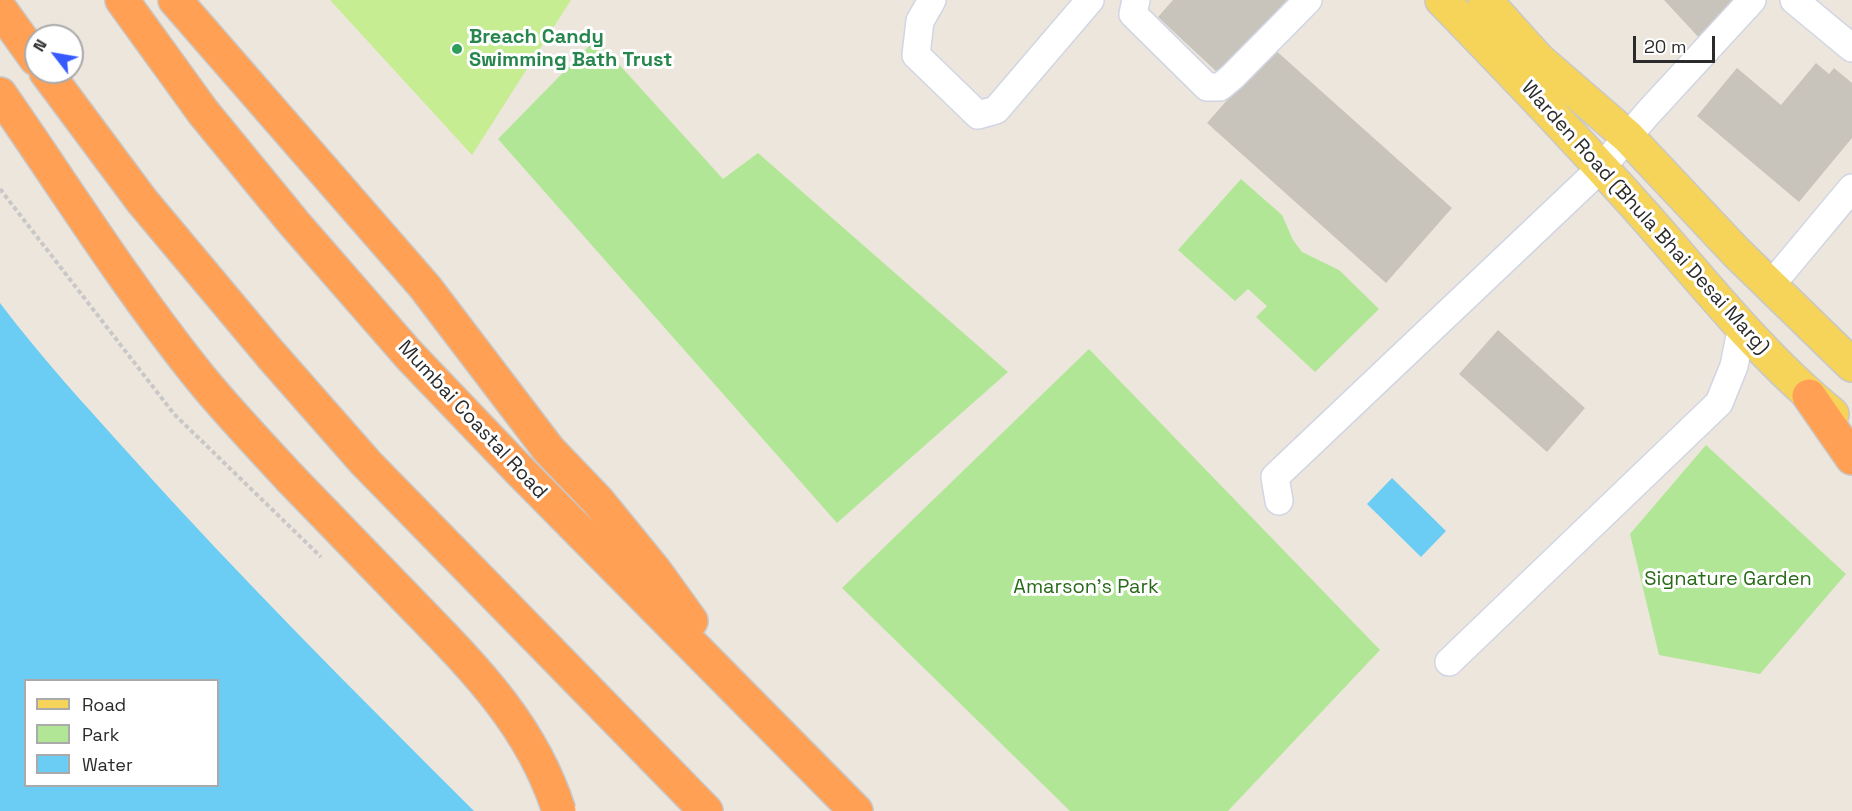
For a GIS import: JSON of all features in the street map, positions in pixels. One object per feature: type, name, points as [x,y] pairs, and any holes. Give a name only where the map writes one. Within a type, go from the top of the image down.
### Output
[{"type":"highway","name":"Mumbai Coastal Road","points":[[122,0],[203,112],[294,223],[409,355],[519,471],[856,811]]},
{"type":"highway","points":[[175,0],[425,287],[549,450],[597,500],[655,571],[691,621],[716,669]]},
{"type":"highway","points":[[0,9],[24,42]]},
{"type":"highway","points":[[55,84],[142,201],[366,464],[706,811]]},
{"type":"highway","points":[[0,94],[194,370],[291,479],[461,654],[503,705],[532,747],[553,792],[559,811]]},
{"type":"highway","points":[[1809,396],[1852,458]]},
{"type":"main road","name":"Warden Road (Bhula Bhai Desai Marg)","points":[[1442,0],[1540,101],[1742,326],[1809,396],[1852,431]]},
{"type":"main road","name":"Warden Road (Bhula Bhai Desai Marg)","points":[[1485,0],[1538,59],[1628,137],[1736,252],[1852,365]]},
{"type":"street","points":[[932,0],[920,21],[916,55],[978,115],[996,110],[1090,0]]},
{"type":"street","points":[[1136,0],[1133,14],[1207,87],[1220,87],[1233,77],[1308,0]]},
{"type":"street","points":[[1279,501],[1275,477],[1601,168],[1752,0]]},
{"type":"street","points":[[1794,0],[1852,48]]},
{"type":"street","points":[[1771,285],[1852,188]]},
{"type":"street","points":[[1449,662],[1719,403],[1734,366],[1742,326]]},
{"type":"green space","name":"Breach Candy Swimming Bath Trust","points":[[330,0],[571,0],[472,155]]},
{"type":"green space","points":[[596,39],[723,179],[758,153],[1008,372],[837,523],[498,139]]},
{"type":"green space","points":[[1241,179],[1282,215],[1293,240],[1302,252],[1339,270],[1379,309],[1315,372],[1256,317],[1267,306],[1248,289],[1235,301],[1178,250]]},
{"type":"green space","name":"Amarson's Park","points":[[1089,349],[1380,650],[1228,811],[1070,811],[842,588]]},
{"type":"green space","name":"Signature Garden","points":[[1706,445],[1846,574],[1760,674],[1659,655],[1630,534]]},
{"type":"water","points":[[0,303],[80,399],[172,501],[299,635],[474,811],[0,811]]},
{"type":"water","points":[[1392,478],[1446,531],[1421,557],[1367,504]]},
{"type":"building","points":[[1173,0],[1287,0],[1219,74],[1158,17]]},
{"type":"building","points":[[1664,0],[1745,0],[1702,41]]},
{"type":"building","points":[[1273,48],[1452,208],[1386,283],[1207,123]]},
{"type":"building","points":[[1816,63],[1829,74],[1834,68],[1852,83],[1852,138],[1799,202],[1697,116],[1737,68],[1781,105]]},
{"type":"building","points":[[1498,330],[1585,408],[1547,452],[1459,374]]},
{"type":"place","name":"Breach Candy Swimming Bath Trust","points":[[457,49]]}]
